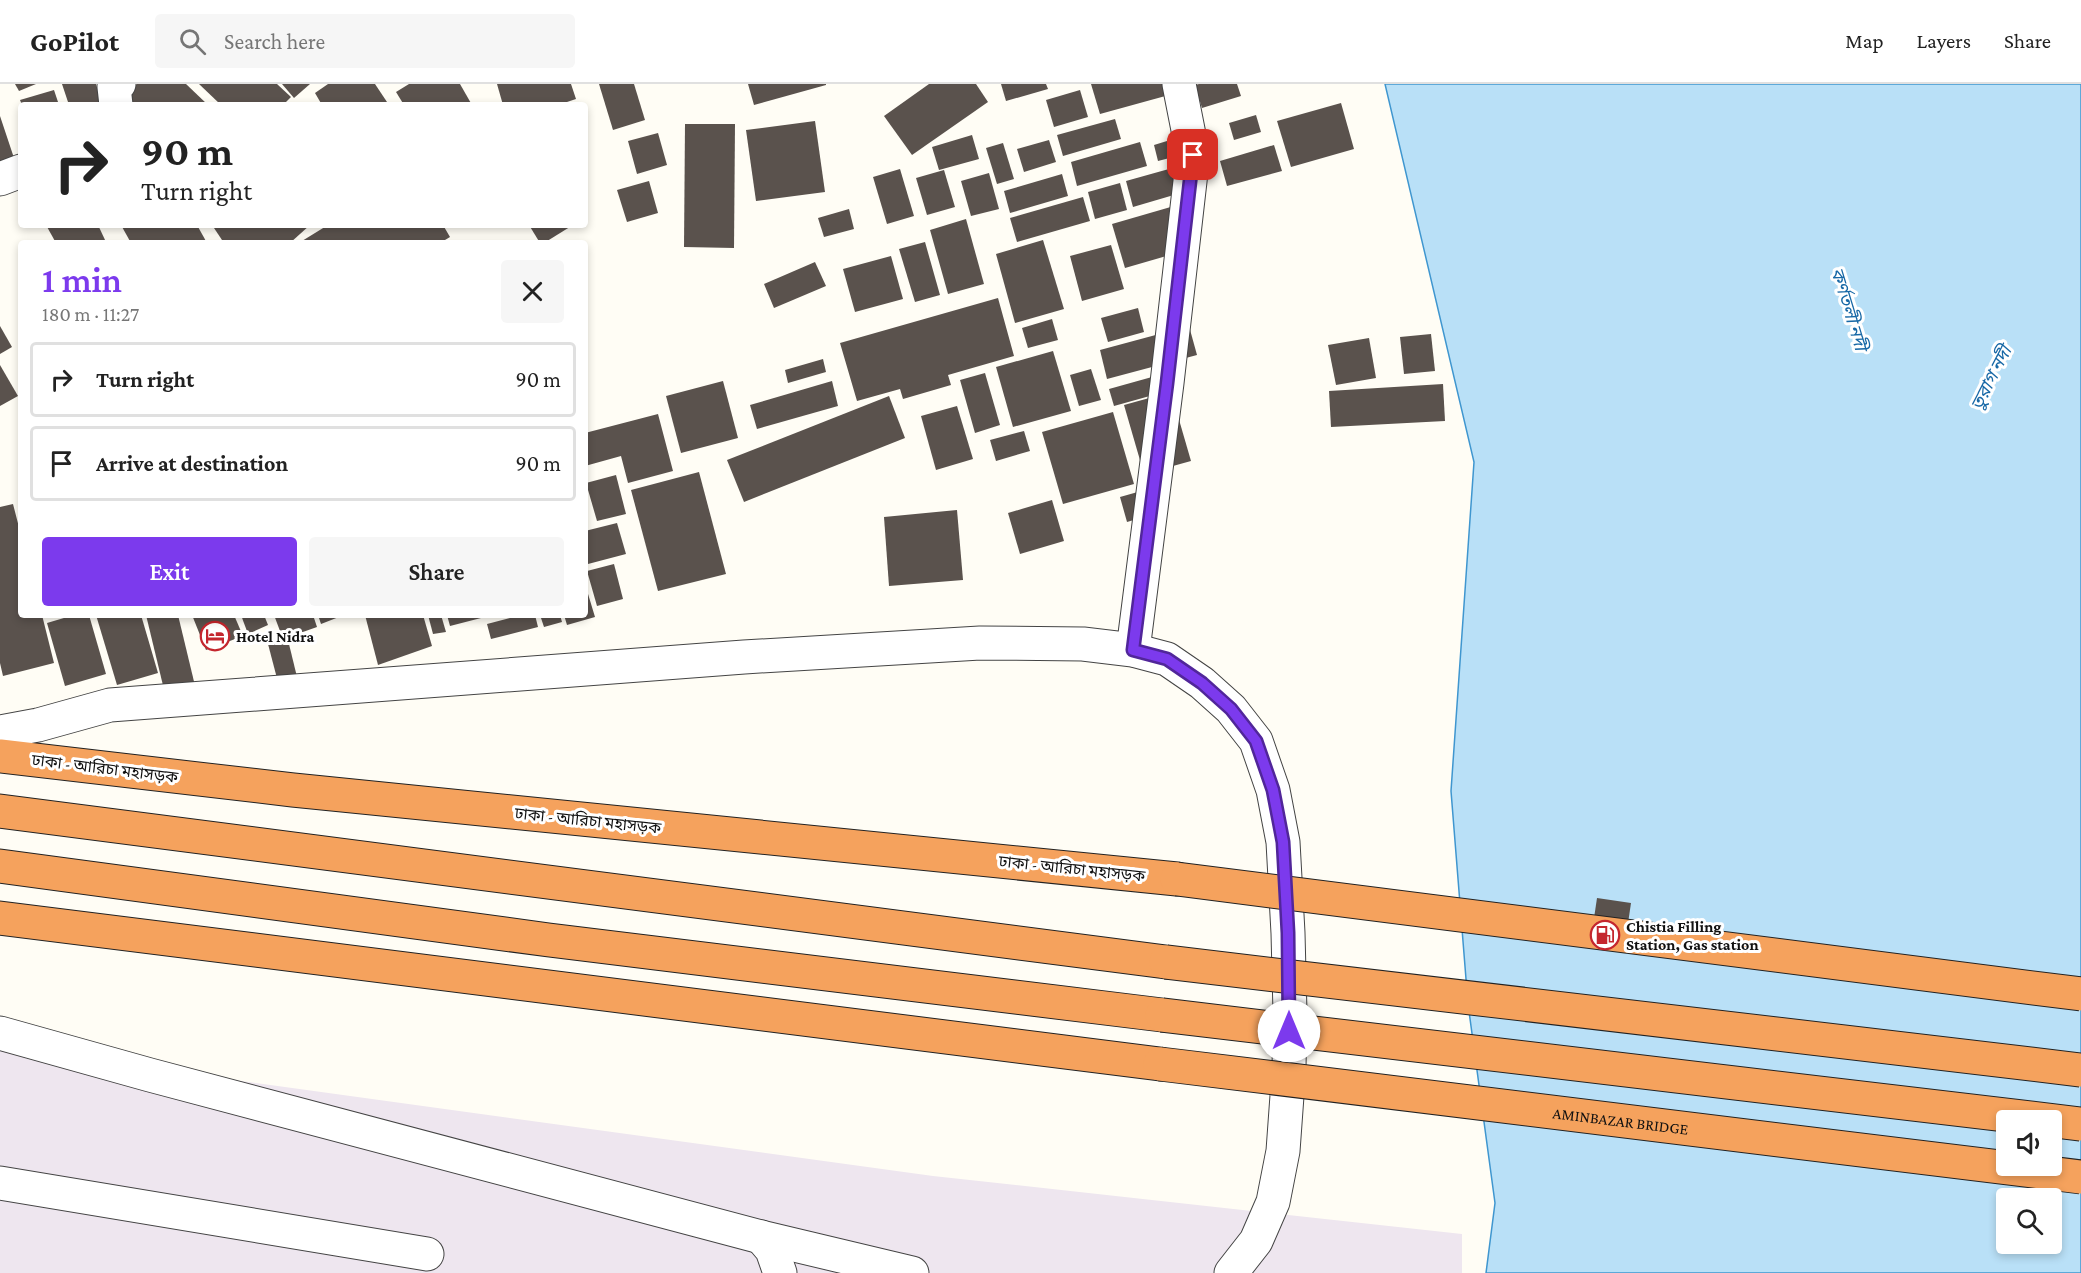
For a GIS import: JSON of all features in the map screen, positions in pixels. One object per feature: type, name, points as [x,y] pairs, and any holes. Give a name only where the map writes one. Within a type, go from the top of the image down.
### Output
[{"type":"highway","name":"ঢাকা - আরিচা মহাসড়ক","points":[[0,756],[293,790],[1177,879],[2081,994]]},
{"type":"highway","points":[[0,811],[1166,962],[2081,1070]]},
{"type":"highway","points":[[0,866],[537,939],[1162,1016],[2081,1124]]},
{"type":"highway","name":"AMINBAZAR BRIDGE","points":[[0,918],[2081,1177]]},
{"type":"street","points":[[116,102],[114,87],[119,84]]},
{"type":"street","points":[[1133,650],[1193,155],[1179,84]]},
{"type":"street","points":[[0,179],[18,172]]},
{"type":"street","points":[[0,714],[744,657],[980,643],[1083,644],[1133,650],[1167,659],[1209,689],[1231,709],[1256,741],[1269,780],[1283,842],[1290,1024],[1282,1151],[1273,1202],[1256,1241],[1231,1273]]},
{"type":"street","points":[[0,732],[38,725],[110,705]]},
{"type":"street","points":[[0,1033],[150,1075],[761,1236],[912,1273]]},
{"type":"street","points":[[0,1183],[427,1254]]},
{"type":"street","points":[[761,1236],[772,1250],[780,1273]]},
{"type":"shaded area","points":[[0,1048],[933,1176],[1462,1234],[1462,1273],[0,1273]]},
{"type":"water","points":[[1385,84],[2081,84],[2081,1273],[1486,1273],[1495,1203],[1468,1004],[1451,791],[1474,462]]},
{"type":"building","points":[[15,84],[36,84],[19,91]]},
{"type":"building","points":[[62,84],[96,84],[101,102],[68,102]]},
{"type":"building","points":[[137,84],[186,84],[205,102],[130,102],[124,93]]},
{"type":"building","points":[[199,84],[277,84],[291,97],[286,102],[218,102]]},
{"type":"building","points":[[282,84],[310,84],[294,98]]},
{"type":"building","points":[[328,84],[375,84],[387,102],[320,102],[315,93]]},
{"type":"building","points":[[409,84],[460,84],[470,102],[402,102],[396,92]]},
{"type":"building","points":[[497,84],[571,84],[576,99],[567,102],[502,102]]},
{"type":"building","points":[[599,84],[634,84],[645,120],[613,130]]},
{"type":"building","points":[[748,84],[826,84],[826,85],[754,105]]},
{"type":"building","points":[[929,84],[976,84],[988,102],[912,155],[884,116]]},
{"type":"building","points":[[1001,84],[1046,84],[1048,89],[1006,101]]},
{"type":"building","points":[[1091,84],[1166,84],[1169,95],[1100,114]]},
{"type":"building","points":[[1237,84],[1241,96],[1202,108],[1195,85]]},
{"type":"building","points":[[54,90],[58,102],[21,102],[20,100]]},
{"type":"building","points":[[1080,90],[1088,117],[1054,127],[1046,100]]},
{"type":"building","points":[[1341,103],[1354,149],[1291,167],[1277,121]]},
{"type":"building","points":[[1256,115],[1261,132],[1234,140],[1229,123]]},
{"type":"building","points":[[0,116],[14,158],[0,163]]},
{"type":"building","points":[[1115,119],[1121,139],[1063,156],[1057,135]]},
{"type":"building","points":[[815,121],[825,192],[756,201],[746,130]]},
{"type":"building","points":[[685,124],[735,124],[734,248],[684,247]]},
{"type":"building","points":[[658,133],[667,165],[637,174],[628,141]]},
{"type":"building","points":[[972,135],[979,159],[939,170],[932,147]]},
{"type":"building","points":[[1180,137],[1185,154],[1158,161],[1154,145]]},
{"type":"building","points":[[1049,140],[1056,162],[1024,172],[1017,149]]},
{"type":"building","points":[[1140,142],[1147,166],[1077,186],[1071,162]]},
{"type":"building","points":[[1003,143],[1014,179],[997,184],[986,148]]},
{"type":"building","points":[[1274,145],[1282,171],[1227,186],[1220,161]]},
{"type":"building","points":[[1176,167],[1184,192],[1133,207],[1126,181]]},
{"type":"building","points":[[900,169],[914,216],[887,224],[873,177]]},
{"type":"building","points":[[944,170],[955,207],[927,215],[916,178]]},
{"type":"building","points":[[989,173],[999,209],[971,216],[961,181]]},
{"type":"building","points":[[1062,174],[1068,196],[1010,213],[1004,191]]},
{"type":"building","points":[[649,181],[658,213],[627,222],[617,190]]},
{"type":"building","points":[[1120,183],[1127,210],[1095,219],[1088,192]]},
{"type":"building","points":[[1083,197],[1090,221],[1017,242],[1010,218]]},
{"type":"building","points":[[1181,204],[1194,248],[1125,268],[1112,224]]},
{"type":"building","points":[[849,209],[854,229],[824,237],[818,218]]},
{"type":"building","points":[[966,219],[984,284],[948,294],[930,230]]},
{"type":"building","points":[[48,228],[99,228],[105,240],[54,240]]},
{"type":"building","points":[[123,228],[199,228],[205,240],[129,240]]},
{"type":"building","points":[[214,228],[307,228],[293,240],[222,240]]},
{"type":"building","points":[[323,228],[445,228],[450,237],[445,240],[304,240]]},
{"type":"building","points":[[531,228],[568,228],[549,240],[538,240]]},
{"type":"building","points":[[1043,240],[1064,309],[1015,323],[996,254]]},
{"type":"building","points":[[925,242],[940,295],[915,302],[899,249]]},
{"type":"building","points":[[1111,245],[1124,289],[1082,301],[1070,256]]},
{"type":"building","points":[[891,256],[903,299],[855,312],[843,269]]},
{"type":"building","points":[[815,262],[826,286],[774,308],[764,284]]},
{"type":"building","points":[[998,298],[1014,356],[948,375],[951,385],[903,399],[900,389],[857,401],[840,343]]},
{"type":"building","points":[[1138,308],[1144,332],[1108,342],[1101,318]]},
{"type":"building","points":[[1052,319],[1058,340],[1028,348],[1022,328]]},
{"type":"building","points":[[0,326],[12,347],[0,354]]},
{"type":"building","points":[[1189,326],[1197,355],[1107,379],[1100,350]]},
{"type":"building","points":[[1431,334],[1435,371],[1404,374],[1400,337]]},
{"type":"building","points":[[1369,338],[1376,378],[1336,385],[1328,345]]},
{"type":"building","points":[[1053,351],[1071,411],[1013,427],[996,367]]},
{"type":"building","points":[[823,359],[826,372],[788,383],[785,370]]},
{"type":"building","points":[[0,365],[18,396],[0,406]]},
{"type":"building","points":[[1091,369],[1101,400],[1079,406],[1070,375]]},
{"type":"building","points":[[1177,370],[1182,387],[1114,406],[1109,389]]},
{"type":"building","points":[[985,373],[1000,425],[975,433],[960,380]]},
{"type":"building","points":[[723,381],[738,438],[681,453],[666,396]]},
{"type":"building","points":[[832,381],[838,406],[757,429],[750,405]]},
{"type":"building","points":[[1443,384],[1445,421],[1331,427],[1329,391]]},
{"type":"building","points":[[1171,392],[1191,461],[1144,474],[1124,405]]},
{"type":"building","points":[[889,396],[905,438],[744,502],[727,460]]},
{"type":"building","points":[[957,406],[973,459],[936,470],[921,416]]},
{"type":"building","points":[[1113,412],[1134,484],[1063,504],[1042,432]]},
{"type":"building","points":[[658,414],[673,471],[628,483],[621,456],[588,465],[588,432]]},
{"type":"building","points":[[1024,431],[1030,451],[996,461],[990,440]]},
{"type":"building","points":[[699,472],[726,574],[658,591],[631,490]]},
{"type":"building","points":[[616,475],[626,514],[597,521],[588,482]]},
{"type":"building","points":[[1159,486],[1165,511],[1127,522],[1120,497]]},
{"type":"building","points":[[1052,500],[1064,541],[1020,554],[1008,513]]},
{"type":"building","points":[[13,504],[18,523],[18,618],[43,618],[54,663],[3,676],[0,663],[0,507]]},
{"type":"building","points":[[957,510],[963,580],[889,586],[884,517]]},
{"type":"building","points":[[617,523],[626,554],[588,564],[588,530]]},
{"type":"building","points":[[614,564],[623,599],[597,606],[588,571]]},
{"type":"building","points":[[588,594],[595,617],[567,625],[565,618],[588,618]]},
{"type":"building","points":[[64,618],[90,618],[106,674],[65,686],[47,623]]},
{"type":"building","points":[[97,618],[142,618],[158,673],[117,685]]},
{"type":"building","points":[[147,618],[179,618],[197,694],[167,702]]},
{"type":"building","points":[[193,618],[235,618],[243,636],[206,650]]},
{"type":"building","points":[[242,618],[265,618],[268,625],[248,634]]},
{"type":"building","points":[[275,618],[314,618],[317,627],[283,639]]},
{"type":"building","points":[[319,618],[336,618],[321,624]]},
{"type":"building","points":[[366,618],[424,618],[432,646],[378,665]]},
{"type":"building","points":[[429,618],[442,618],[446,632],[433,634]]},
{"type":"building","points":[[448,618],[481,618],[450,626]]},
{"type":"building","points":[[510,618],[536,618],[538,627],[491,639],[487,624]]},
{"type":"building","points":[[541,618],[561,618],[562,622],[544,627]]},
{"type":"building","points":[[288,640],[298,681],[279,686],[268,644]]},
{"type":"building","points":[[1597,898],[1631,903],[1627,930],[1593,925]]},
{"type":"place","name":"Hotel Nidra","points":[[215,636]]},
{"type":"place","name":"Chistia Filling Station, Gas station","points":[[1605,935]]},
{"type":"route","points":[[1193,155],[1133,650],[1167,659],[1202,683],[1231,709],[1256,741],[1273,790],[1283,842],[1288,933],[1289,1031]]},
{"type":"water label","name":"কর্ণতলী নদী","points":[[1849,309]]},
{"type":"water label","name":"তুরাগ নদী","points":[[1991,378]]}]
